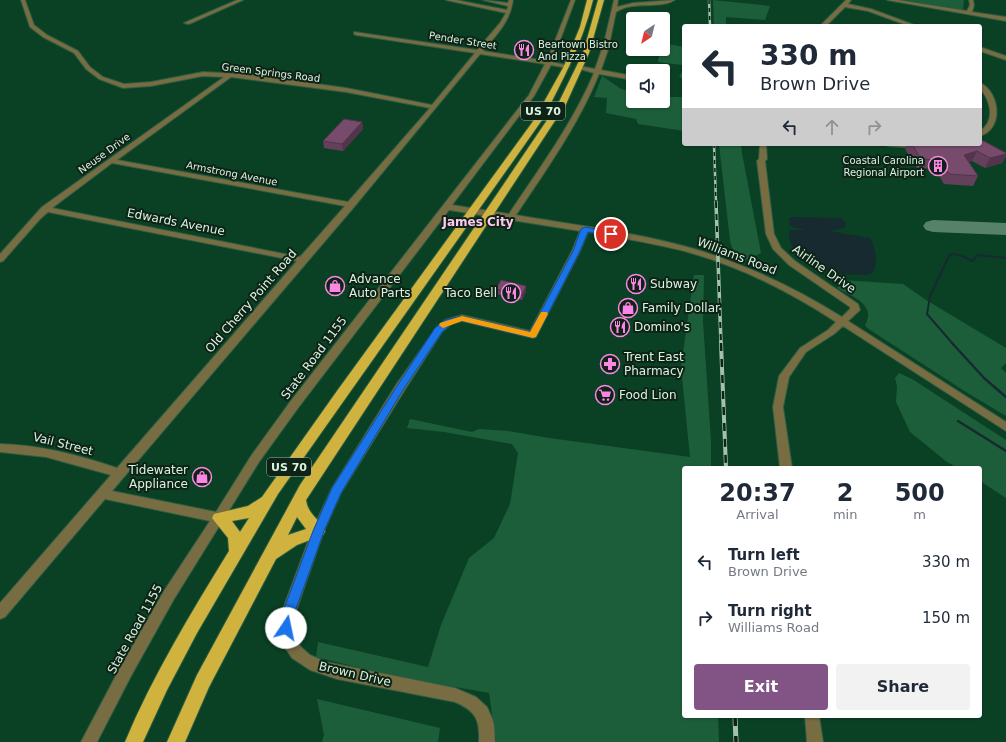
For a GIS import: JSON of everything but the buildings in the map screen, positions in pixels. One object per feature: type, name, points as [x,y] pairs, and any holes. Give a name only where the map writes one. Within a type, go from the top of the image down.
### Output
[{"type":"highway","name":"US 70","points":[[134,742],[161,684],[184,642],[273,490],[340,394],[538,120],[567,66],[583,27],[590,0]]},
{"type":"highway","points":[[176,742],[204,681],[298,499],[562,104],[586,53],[601,0]]},
{"type":"highway","points":[[219,518],[252,511],[264,501],[273,490]]},
{"type":"highway","points":[[268,557],[279,547],[292,540],[318,531],[302,513],[298,499]]},
{"type":"highway","points":[[219,518],[234,532],[237,542],[235,554]]},
{"type":"street","name":"Green Springs Road","points":[[23,0],[32,26],[45,36],[76,52],[88,68],[106,80],[123,86],[160,83],[203,74],[244,76],[346,90],[434,107]]},
{"type":"street","points":[[187,23],[241,0]]},
{"type":"street","points":[[448,0],[510,6]]},
{"type":"street","points":[[485,0],[510,6]]},
{"type":"street","name":"State Road 1155","points":[[89,742],[126,671],[169,595],[255,459],[294,405],[532,95],[550,62],[573,0]]},
{"type":"street","points":[[511,216],[568,129],[582,104],[603,56],[616,0]]},
{"type":"street","points":[[614,11],[616,7],[627,3],[661,2],[673,0]]},
{"type":"street","points":[[889,0],[1006,19]]},
{"type":"street","points":[[969,13],[972,5],[971,0]]},
{"type":"street","points":[[833,16],[832,13],[839,1]]},
{"type":"street","points":[[826,24],[847,2],[908,24]]},
{"type":"street","name":"Old Cherry Point Road","points":[[0,613],[434,107],[502,24],[510,6]]},
{"type":"street","name":"Pender Street","points":[[356,33],[480,51],[567,66]]},
{"type":"street","points":[[982,50],[1006,58]]},
{"type":"street","points":[[580,68],[626,77]]},
{"type":"street","name":"Neuse Drive","points":[[0,259],[45,209],[229,76]]},
{"type":"street","points":[[982,88],[992,104],[993,115],[992,123],[982,132]]},
{"type":"street","points":[[757,146],[757,158],[761,161],[763,158],[763,146]]},
{"type":"street","name":"Armstrong Avenue","points":[[110,161],[351,205]]},
{"type":"street","name":"Airline Drive","points":[[761,161],[773,242],[782,255],[792,263],[855,306],[855,310],[841,321]]},
{"type":"street","name":"Williams Road","points":[[447,207],[511,216],[670,245],[739,267],[789,289],[1006,427]]},
{"type":"street","name":"Edwards Avenue","points":[[45,209],[302,260]]},
{"type":"street","name":"Brown Drive","points":[[487,742],[487,726],[483,712],[476,704],[467,699],[455,695],[327,669],[307,662],[296,653],[289,641],[286,628],[288,614],[318,531],[336,491],[396,394],[438,330],[448,322],[462,318],[533,335],[576,251],[585,229]]},
{"type":"street","points":[[786,466],[778,406],[784,376],[803,350],[831,332],[841,321]]},
{"type":"street","name":"Vail Street","points":[[0,448],[17,448],[46,452],[73,458],[119,473]]},
{"type":"street","points":[[102,494],[219,518]]},
{"type":"street","points":[[812,718],[815,742]]},
{"type":"green space","points":[[713,0],[770,6],[765,20],[726,17],[726,24],[714,24]]},
{"type":"green space","points":[[904,0],[964,0],[963,10]]},
{"type":"green space","points":[[670,44],[682,47],[682,65],[658,62],[659,56],[670,56]]},
{"type":"green space","points":[[602,76],[621,89],[626,90],[626,108],[670,108],[670,97],[682,97],[682,131],[638,124],[636,119],[606,113],[607,98],[594,97]]},
{"type":"green space","points":[[719,146],[741,146],[761,253],[747,260],[736,259],[730,241]]},
{"type":"green space","points":[[694,275],[704,275],[703,322],[711,442],[711,466],[682,466],[682,718],[718,718],[719,742],[496,742],[489,693],[393,676],[316,657],[318,642],[428,667],[441,625],[469,558],[494,538],[510,504],[518,453],[512,444],[444,432],[407,428],[410,419],[472,432],[479,429],[508,431],[690,457],[681,367]]},
{"type":"green space","points":[[842,280],[903,284],[926,300],[1006,348],[1006,363],[1001,368],[1006,373],[1006,416],[867,328],[865,325],[868,318],[868,312],[856,298],[837,288]]},
{"type":"green space","points":[[899,373],[912,379],[1006,440],[1006,498],[982,482],[982,466],[954,466],[947,462],[910,432],[896,402],[897,386],[895,378]]},
{"type":"green space","points":[[317,699],[440,728],[438,742],[322,742],[324,735]]},
{"type":"water","points":[[789,218],[842,218],[846,223],[845,228],[829,231],[870,238],[876,255],[875,269],[873,273],[866,275],[840,274],[812,266],[792,247],[789,230],[805,230],[790,226]]},
{"type":"waterway","points":[[953,344],[927,314],[930,296],[950,254],[960,255],[973,261],[977,255],[1006,258]]},
{"type":"waterway","points":[[952,343],[984,378],[1006,397]]},
{"type":"waterway","points":[[958,421],[1006,451]]},
{"type":"taxiway","points":[[933,226],[1006,229]]},
{"type":"railway","points":[[709,0],[710,24]]},
{"type":"railway","points":[[714,146],[716,203]]},
{"type":"railway","points":[[716,202],[721,344]]},
{"type":"railway","points":[[721,343],[726,466]]},
{"type":"railway","points":[[735,718],[736,742]]},
{"type":"slow traffic","points":[[443,325],[462,318],[533,335],[544,314]]},
{"type":"place","name":"Beartown Bistro And Pizza","points":[[524,50]]},
{"type":"place","name":"Coastal Carolina Regional Airport","points":[[938,166]]},
{"type":"place","name":"Subway","points":[[636,284]]},
{"type":"place","name":"Advance Auto Parts","points":[[335,286]]},
{"type":"place","name":"Taco Bell","points":[[511,293]]},
{"type":"place","name":"Family Dollar","points":[[628,308]]},
{"type":"place","name":"Domino's","points":[[620,327]]},
{"type":"place","name":"Trent East Pharmacy","points":[[610,364]]},
{"type":"place","name":"Food Lion","points":[[605,395]]},
{"type":"place","name":"Tidewater Appliance","points":[[202,477]]},
{"type":"district","name":"James City","points":[[478,222]]},
{"type":"route","points":[[286,628],[288,614],[318,531],[336,491],[438,330],[448,322],[462,318],[533,335],[576,251],[585,229],[611,234]]}]
